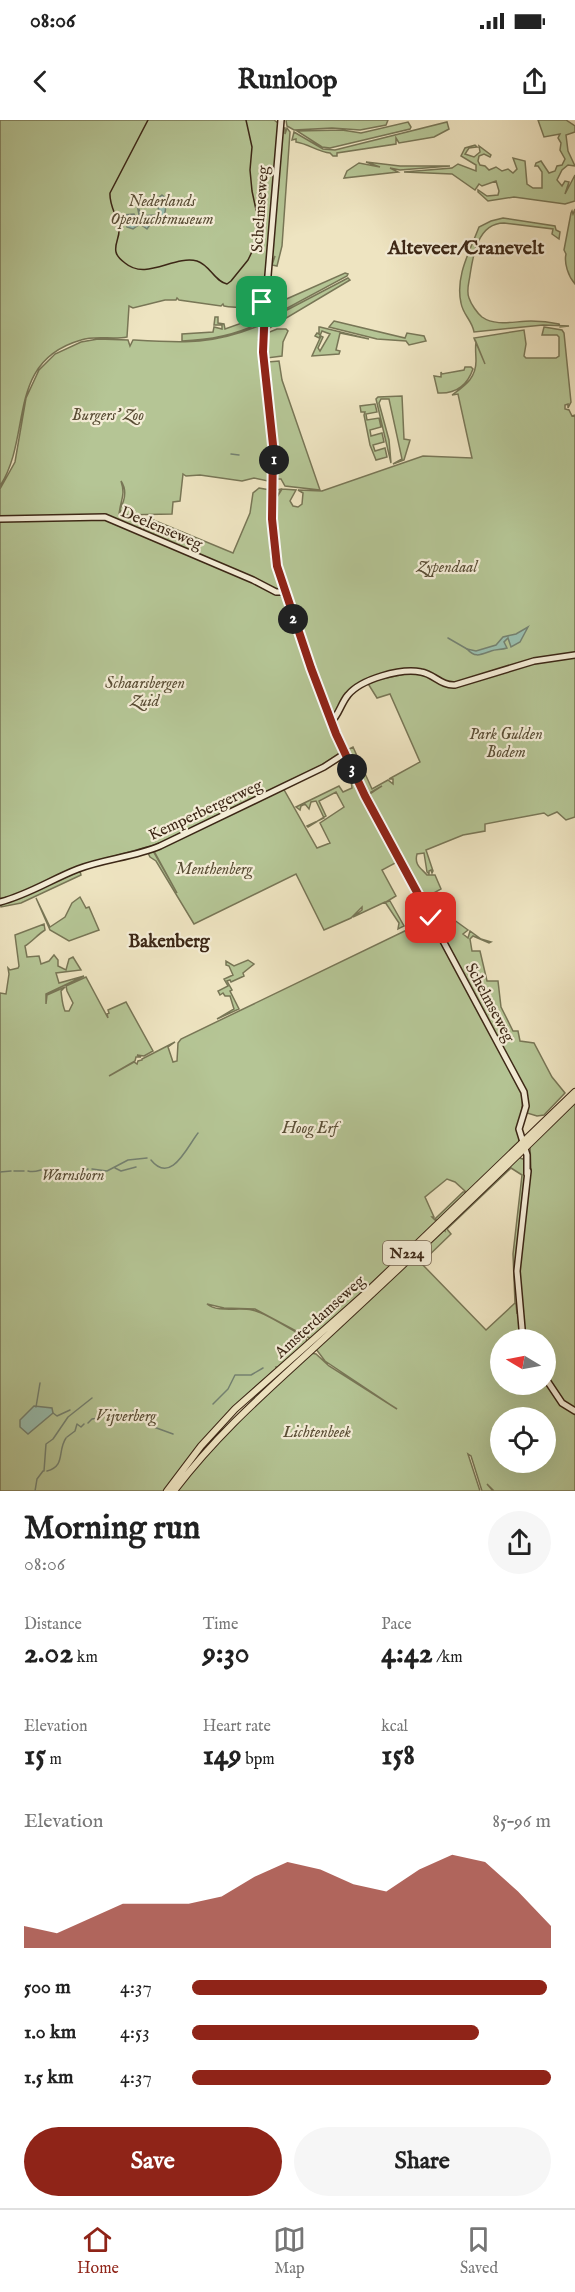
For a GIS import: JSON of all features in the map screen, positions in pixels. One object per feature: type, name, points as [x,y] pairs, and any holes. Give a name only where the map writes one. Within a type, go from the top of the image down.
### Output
[{"type":"main road","name":"Schelmseweg","points":[[280,121],[266,299],[270,304],[265,310],[263,329],[264,373],[274,460],[273,540],[279,573],[331,722],[353,773],[521,1085],[526,1101],[522,1119],[527,1155],[517,1271],[522,1329]]},
{"type":"main road","name":"Deelenseweg","points":[[0,519],[106,518],[271,589],[284,591]]},
{"type":"main road","points":[[331,722],[352,691],[377,677],[421,671],[442,684],[455,685],[534,661],[575,655]]},
{"type":"main road","name":"Kemperbergerweg","points":[[0,902],[22,896],[73,872],[160,846],[345,756]]},
{"type":"main road","name":"Amsterdamseweg","points":[[174,1491],[206,1450],[243,1412],[394,1274],[575,1092]]},
{"type":"main road","name":"Amsterdamseweg","points":[[524,1145],[575,1099]]},
{"type":"main road","name":"Amsterdamseweg","points":[[167,1491],[201,1446],[235,1409],[367,1292],[506,1163]]},
{"type":"main road","points":[[556,1394],[562,1403],[575,1412]]},
{"type":"green space","name":"Nederlands Openluchtmuseum","points":[[0,120],[274,120],[278,123],[265,294],[250,304],[238,308],[177,298],[133,308],[129,306],[127,337],[81,340],[57,350],[41,365],[31,382],[24,402],[10,466],[0,486]]},
{"type":"green space","points":[[286,120],[388,120],[386,125],[360,130],[332,128],[294,130],[287,126]]},
{"type":"green space","points":[[538,120],[566,120],[575,126],[575,132],[566,135],[568,151],[575,166],[568,165],[562,170],[557,180],[562,186],[565,181],[569,182],[565,194],[575,175],[575,201],[565,204],[514,197],[488,201],[478,190],[487,196],[498,195],[496,181],[482,186],[479,184],[475,190],[452,174],[404,172],[452,168],[458,164],[476,171],[476,165],[461,156],[465,148],[475,145],[477,147],[469,148],[465,154],[474,157],[480,152],[479,146],[491,155],[490,157],[484,154],[479,156],[480,165],[489,170],[496,167],[502,171],[508,169],[513,173],[517,169],[513,158],[525,161],[527,184],[533,188],[542,188],[542,172],[538,166],[535,166],[536,163],[541,161],[549,173],[562,165],[565,159],[560,150],[561,143],[558,138],[560,134],[544,137]]},
{"type":"green space","points":[[408,122],[410,129],[330,148],[322,147],[297,131],[342,130],[361,133]]},
{"type":"green space","points":[[447,122],[449,129],[434,137],[399,143],[396,138],[396,144],[337,153],[337,156],[296,142],[296,139],[292,140],[294,132],[323,149],[335,150]]},
{"type":"green space","points":[[281,128],[285,128],[285,134],[287,128],[290,132],[282,246],[277,266],[272,265],[275,256],[271,265]]},
{"type":"green space","points":[[366,162],[400,166],[450,166],[400,170],[390,168],[398,172],[344,178],[347,171],[359,163],[380,167]]},
{"type":"green space","points":[[575,209],[575,284],[567,269],[564,250],[571,213],[572,211],[573,214]]},
{"type":"green space","points":[[503,218],[555,226],[560,232],[559,239],[552,234],[553,229],[504,223],[488,228],[478,242],[473,258],[468,290],[471,303],[482,317],[493,322],[538,321],[560,326],[543,325],[474,332],[461,303],[462,273],[479,227]]},
{"type":"green space","points":[[345,273],[348,274],[347,276],[267,319],[268,310],[273,305]]},
{"type":"green space","points":[[348,278],[350,280],[268,329],[266,328],[266,321]]},
{"type":"green space","points":[[259,307],[263,310],[263,321],[244,330],[224,336],[182,341],[182,334],[213,332],[214,327],[222,329],[222,325],[214,325],[215,317],[218,317],[218,323],[224,324],[225,329],[242,323],[244,313],[252,312]]},
{"type":"green space","points":[[334,321],[405,338],[407,333],[424,336],[426,341],[409,345],[406,341],[377,339],[329,327]]},
{"type":"green space","name":"Burgers' Zoo","points":[[263,324],[259,340],[262,347],[259,347],[262,348],[263,375],[261,379],[272,444],[271,479],[268,481],[254,478],[242,481],[183,474],[180,501],[173,502],[172,514],[122,515],[120,509],[119,515],[122,517],[143,517],[140,530],[106,516],[0,518],[0,489],[15,462],[26,398],[39,370],[55,354],[81,342],[98,339],[128,340],[130,346],[133,340],[199,341],[245,331]],"holes":[[[121,481],[125,491],[120,508],[122,486]]]},
{"type":"green space","points":[[319,327],[369,339],[340,333],[336,350],[340,351],[339,354],[312,356],[321,336],[323,337],[318,348],[320,351],[330,334],[322,331],[319,338],[315,336],[319,334]]},
{"type":"green space","name":"Zypendaal","points":[[544,327],[562,330],[564,333],[571,402],[568,408],[568,404],[565,405],[565,409],[569,410],[572,416],[575,415],[575,654],[558,655],[452,685],[424,670],[378,676],[351,690],[333,718],[330,716],[276,560],[274,521],[276,490],[281,489],[277,497],[282,489],[296,490],[290,501],[293,506],[298,507],[302,504],[303,493],[298,490],[322,491],[423,456],[472,458],[458,394],[452,395],[474,373],[476,343],[474,338],[524,330],[526,344],[524,356],[526,358],[556,358],[559,356],[559,337],[542,335]]},
{"type":"green space","points":[[277,329],[288,331],[283,342],[282,356],[267,358],[267,352],[265,353],[267,333]]},
{"type":"green space","points":[[279,361],[282,380],[320,490],[285,486],[281,479],[276,479],[265,365],[268,362]]},
{"type":"green space","points":[[465,367],[473,369],[460,388],[438,393],[434,376],[441,377],[441,372],[442,374],[464,370]]},
{"type":"green space","points":[[402,396],[404,439],[410,440],[404,460],[393,464],[402,459],[389,399],[381,399],[379,403],[389,440],[391,463],[376,399]]},
{"type":"green space","points":[[375,404],[377,412],[366,414],[367,420],[379,418],[381,427],[370,430],[371,436],[382,433],[384,442],[373,445],[375,451],[385,448],[387,457],[376,460],[370,445],[365,412],[361,412],[360,406]]},
{"type":"green space","points":[[259,488],[270,490],[272,493],[272,529],[281,587],[278,589],[143,532],[147,519],[151,519],[233,553],[250,513],[253,493]]},
{"type":"green space","name":"Schaarsbergen Zuid","points":[[103,518],[283,595],[281,597],[284,598],[292,618],[341,752],[320,766],[158,844],[93,862],[21,895],[6,897],[0,901],[0,520]]},
{"type":"green space","name":"Park Gulden Bodem","points":[[575,656],[575,817],[566,820],[557,812],[548,816],[544,813],[485,824],[485,831],[463,835],[426,850],[433,871],[432,873],[431,870],[429,871],[429,874],[424,853],[417,854],[416,861],[419,866],[427,875],[435,875],[441,889],[432,894],[433,901],[430,905],[426,902],[427,906],[367,796],[382,786],[366,795],[345,751],[353,747],[372,789],[388,780],[393,784],[393,779],[389,779],[420,762],[390,694],[377,698],[367,682],[410,673],[426,674],[427,677],[445,686],[534,662]]},
{"type":"green space","name":"Menthenberg","points":[[354,779],[399,861],[382,870],[396,896],[386,902],[390,901],[404,926],[398,929],[399,923],[385,902],[353,917],[362,910],[362,907],[351,918],[324,930],[296,874],[194,924],[156,861],[148,853],[153,851],[177,893],[154,851],[283,788],[317,848],[330,843],[320,823],[344,807],[336,792],[319,801],[326,816],[324,817],[316,801],[311,802],[309,809],[305,804],[300,810],[296,807],[339,786],[343,792],[352,788],[351,781]]},
{"type":"green space","points":[[80,871],[81,875],[21,903],[1,907],[0,904]]},
{"type":"green space","points":[[80,897],[86,908],[89,907],[99,930],[69,941],[50,930],[36,898],[50,927],[65,917],[72,903]]},
{"type":"green space","points":[[446,914],[468,930],[463,934],[468,938],[470,931],[481,939],[491,942],[489,943],[473,936],[470,939],[472,951],[480,951],[487,981],[498,981],[501,1007],[513,1031],[518,1031],[520,1041],[534,1043],[552,1077],[565,1093],[544,1115],[537,1116],[527,1113],[527,1099],[434,920],[437,919],[442,925],[438,918]]},
{"type":"green space","points":[[432,921],[522,1088],[523,1103],[519,1143],[438,1221],[435,1219],[463,1192],[466,1192],[455,1182],[447,1179],[425,1197],[434,1217],[432,1217],[437,1222],[311,1339],[255,1309],[224,1308],[207,1304],[222,1309],[258,1311],[306,1338],[307,1342],[254,1388],[166,1491],[0,1491],[0,993],[6,994],[8,968],[10,970],[19,966],[15,935],[44,924],[45,930],[25,946],[27,957],[39,956],[41,964],[49,961],[54,955],[58,960],[58,966],[66,970],[69,959],[73,957],[81,970],[56,973],[59,983],[84,976],[46,994],[46,1004],[47,995],[65,987],[61,991],[62,1001],[65,1011],[69,1011],[73,1003],[66,986],[86,977],[108,1018],[108,1010],[126,1002],[153,1051],[144,1056],[137,1055],[141,1057],[136,1057],[135,1061],[109,1076],[134,1062],[137,1064],[138,1061],[175,1042],[168,1047],[173,1062],[177,1061],[178,1043],[181,1039],[413,927]]},
{"type":"green space","points":[[248,960],[254,964],[243,973],[244,976],[231,982],[227,981],[239,1009],[217,1019],[234,1009],[230,996],[225,996],[223,993],[220,995],[218,991],[228,986],[224,979],[233,975],[226,961],[234,966]]},
{"type":"green space","points":[[575,1103],[575,1410],[568,1407],[556,1391],[556,1329],[523,1329],[518,1275],[531,1168],[530,1146]]},
{"type":"green space","name":"Lichtenbeek","points":[[521,1155],[520,1158],[523,1159],[525,1155],[526,1169],[517,1255],[518,1304],[516,1304],[521,1329],[490,1329],[490,1395],[555,1395],[561,1404],[575,1413],[575,1491],[494,1491],[487,1484],[493,1491],[482,1491],[471,1456],[468,1454],[480,1491],[175,1491],[212,1445],[311,1353],[316,1354],[329,1366],[397,1409],[325,1361],[316,1349],[445,1231],[445,1228]],"holes":[[[511,1168],[522,1175],[513,1254],[515,1303],[486,1330],[421,1263],[451,1234],[447,1229]]]},
{"type":"shaded area","points":[[162,195],[167,199],[164,219],[152,222],[147,229],[140,224],[133,229],[127,227],[127,223],[122,219],[123,215],[134,214],[140,219],[137,205],[142,216],[155,215],[159,211],[156,200]]},
{"type":"shaded area","points":[[528,627],[520,642],[511,647],[508,638],[504,642],[507,648],[505,649],[478,655],[467,649],[476,651],[496,645],[503,637],[516,634]]},
{"type":"shaded area","points":[[34,1406],[52,1408],[53,1413],[28,1434],[20,1427],[20,1420]]},
{"type":"waterway","points":[[231,454],[239,455]]},
{"type":"waterway","points":[[448,638],[467,649]]},
{"type":"waterway","points":[[151,1160],[158,1167],[172,1166],[184,1154],[198,1133]]},
{"type":"waterway","points":[[92,1169],[107,1171],[128,1160],[147,1158]]},
{"type":"waterway","points":[[115,1168],[121,1171],[136,1167]]},
{"type":"waterway","points":[[57,1172],[67,1176],[88,1169]]},
{"type":"waterway","points":[[28,1171],[53,1170]]},
{"type":"waterway","points":[[0,1172],[11,1171]]},
{"type":"waterway","points":[[14,1171],[24,1171]]},
{"type":"waterway","points":[[213,1404],[228,1389],[235,1375],[251,1375],[263,1368]]},
{"type":"waterway","points":[[36,1407],[40,1383]]},
{"type":"waterway","points":[[44,1471],[46,1444],[53,1439],[68,1417],[92,1398]]},
{"type":"waterway","points":[[53,1413],[57,1416],[70,1410]]},
{"type":"waterway","points":[[133,1411],[151,1420],[151,1426],[173,1434]]},
{"type":"waterway","points":[[88,1423],[105,1413],[121,1414]]},
{"type":"waterway","points":[[67,1437],[75,1431],[77,1424],[81,1427],[84,1424]]},
{"type":"waterway","points":[[47,1471],[57,1466],[66,1438]]},
{"type":"waterway","points":[[35,1491],[37,1479],[43,1471]]},
{"type":"ferry route","points":[[126,222],[137,218]]},
{"type":"tram line","points":[[148,120],[110,193],[119,229],[117,255],[133,268],[142,269],[151,269],[179,261],[197,261],[227,284],[248,260],[261,233],[252,191],[250,170],[252,147],[246,120]]},
{"type":"district","name":"Alteveer/Cranevelt","points":[[466,247]]},
{"type":"district","name":"Bakenberg","points":[[169,941]]},
{"type":"route","points":[[262,302],[265,307],[264,373],[274,460],[272,519],[277,566],[324,705],[353,773],[431,918]]},
{"type":"park label","name":"Hoog Erf","points":[[310,1127]]},
{"type":"park label","name":"Warnsborn","points":[[73,1174]]},
{"type":"park label","name":"Vijverberg","points":[[126,1415]]}]
